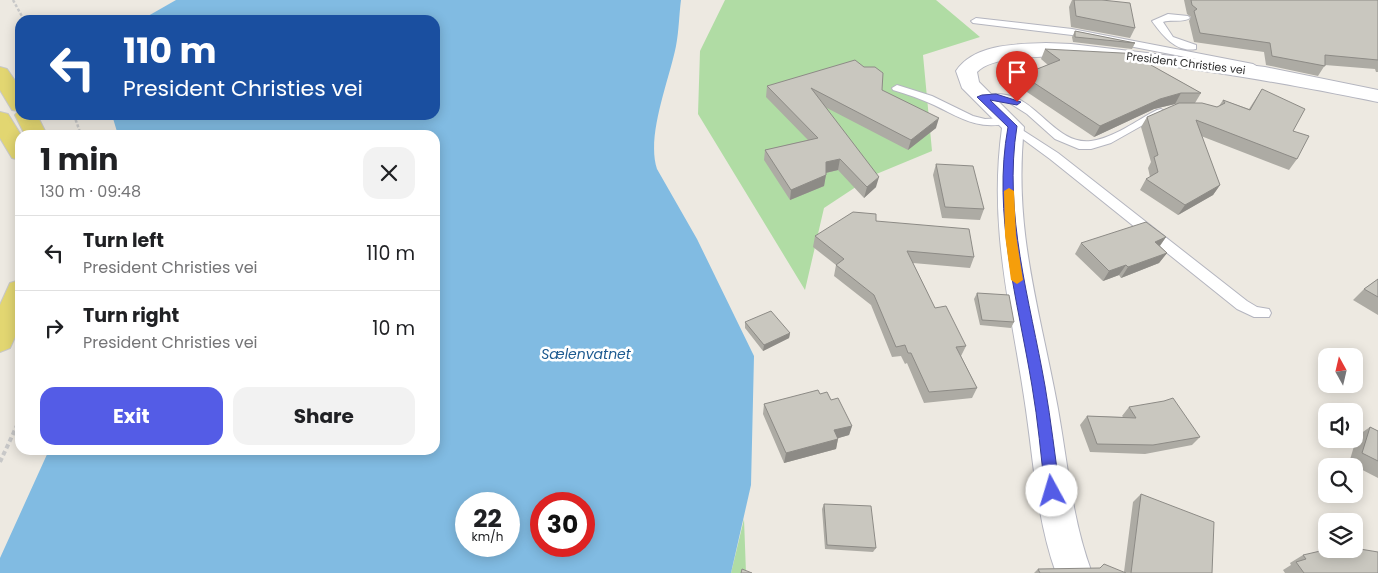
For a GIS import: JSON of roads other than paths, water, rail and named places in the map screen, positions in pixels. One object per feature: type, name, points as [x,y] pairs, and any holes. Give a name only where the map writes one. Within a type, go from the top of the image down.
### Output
[{"type":"main road","points":[[0,73],[15,97]]},
{"type":"main road","points":[[0,119],[15,144]]},
{"type":"main road","points":[[0,340],[15,302]]},
{"type":"main road","points":[[0,357],[15,334]]},
{"type":"street","name":"President Christies vei","points":[[1009,124],[982,97],[967,78],[966,71],[979,58],[1044,49],[1071,50],[1259,70],[1378,96]]},
{"type":"street","points":[[1009,124],[1010,235],[1044,419],[1054,509],[1074,573]]},
{"type":"lane","name":"President Christies vei","points":[[1184,18],[1168,17],[1157,21],[1165,34],[1176,42],[1240,58],[1248,61],[1259,70]]},
{"type":"lane","name":"President Christies vei","points":[[976,21],[1072,32],[1259,70]]},
{"type":"lane","points":[[897,88],[938,103],[964,118],[982,123],[1009,124]]},
{"type":"lane","points":[[982,97],[996,97],[1017,102],[1058,135],[1079,146],[1100,142],[1176,107]]},
{"type":"lane","name":"President Christies vei","points":[[1009,124],[1054,156],[1242,305],[1254,312],[1264,313]]},
{"type":"water","name":"Sælenvatnet","points":[[176,0],[681,0],[676,46],[656,125],[654,156],[657,169],[697,239],[754,356],[751,485],[731,573],[0,573],[0,558],[47,455],[440,455],[440,130],[116,130],[114,120],[440,120],[440,15],[150,15]]}]
